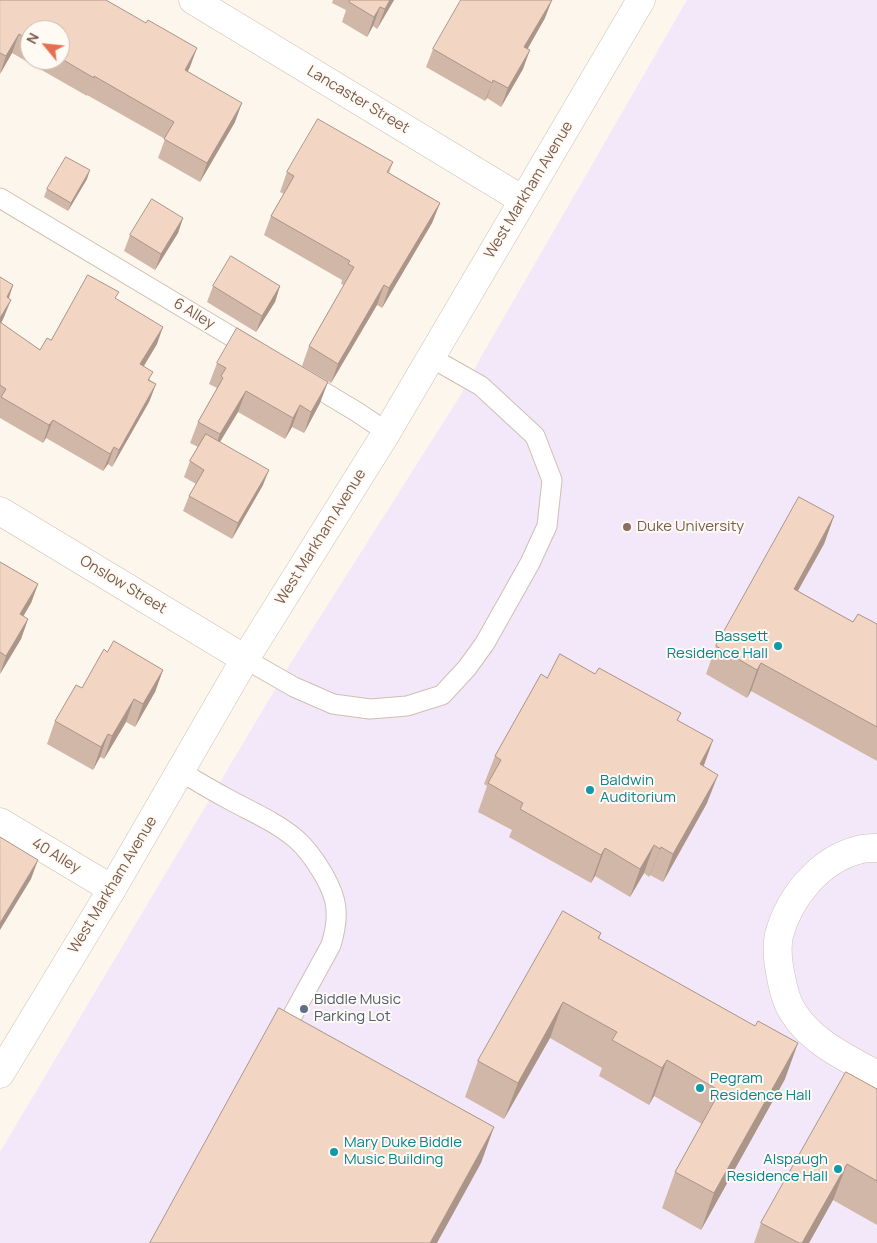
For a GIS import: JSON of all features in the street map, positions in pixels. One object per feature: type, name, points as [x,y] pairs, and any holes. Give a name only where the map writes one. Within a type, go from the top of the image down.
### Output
[{"type":"street","name":"Lancaster Street","points":[[193,0],[523,200]]},
{"type":"street","name":"West Markham Avenue","points":[[0,1074],[112,888],[245,659],[387,432],[641,0]]},
{"type":"street","name":"Onslow Street","points":[[0,511],[245,659]]},
{"type":"street","name":"40 Alley","points":[[0,822],[112,888]]},
{"type":"street","points":[[877,848],[858,850],[837,858],[814,875],[790,906],[779,937],[778,960],[782,988],[792,1012],[810,1033],[834,1051],[877,1075]]},
{"type":"lane","name":"6 Alley","points":[[0,198],[272,361]]},
{"type":"lane","points":[[245,659],[294,687],[333,704],[370,709],[408,706],[442,695],[467,668],[485,643],[530,563],[547,526],[552,480],[535,436],[481,386],[430,357]]},
{"type":"lane","points":[[289,371],[387,432]]},
{"type":"lane","points":[[180,771],[227,799],[268,820],[296,839],[313,857],[328,883],[337,910],[335,933],[331,945],[285,1029]]},
{"type":"shaded area","name":"Duke University","points":[[687,0],[877,0],[877,1243],[0,1243],[0,1152],[292,661],[462,393]]},
{"type":"building","points":[[0,0],[106,0],[146,23],[148,20],[197,48],[185,70],[242,103],[207,163],[164,139],[174,122],[70,64],[70,20],[20,20],[20,35],[6,56],[0,53]]},
{"type":"building","points":[[350,0],[390,0],[385,9],[380,7],[374,17],[349,2]]},
{"type":"building","points":[[461,0],[552,0],[524,47],[530,50],[508,88],[493,80],[492,83],[433,49]]},
{"type":"building","points":[[318,119],[393,162],[387,172],[440,203],[389,288],[384,285],[338,364],[309,346],[354,267],[348,264],[350,261],[271,216],[294,176],[287,172]]},
{"type":"building","points":[[66,157],[90,170],[71,203],[47,189]]},
{"type":"building","points":[[152,199],[183,218],[161,254],[130,235]]},
{"type":"building","points":[[231,256],[280,286],[262,316],[213,286]]},
{"type":"building","points":[[88,275],[119,292],[115,298],[163,327],[140,364],[153,372],[148,380],[156,384],[119,450],[114,447],[110,454],[53,420],[49,425],[1,397],[6,389],[0,385],[0,322],[40,350],[47,338],[51,340]]},
{"type":"building","points":[[0,277],[13,285],[7,297],[11,300],[0,318]]},
{"type":"building","points":[[237,328],[328,382],[311,412],[300,405],[293,418],[246,391],[220,434],[198,422],[223,378],[221,376],[226,368],[217,363]]},
{"type":"building","points":[[206,434],[269,470],[238,523],[189,496],[204,470],[190,461]]},
{"type":"building","name":"Bassett Residence Hall","points":[[799,497],[834,516],[794,589],[853,622],[858,614],[877,624],[877,727],[761,663],[757,670],[716,646]]},
{"type":"building","points":[[0,562],[38,584],[20,614],[28,619],[6,656],[0,652]]},
{"type":"building","points":[[114,641],[163,670],[143,704],[134,699],[112,736],[108,734],[101,747],[55,721],[76,685],[82,688],[104,649],[107,652]]},
{"type":"building","name":"Baldwin Auditorium","points":[[560,654],[595,674],[599,668],[681,713],[677,720],[713,740],[700,764],[718,775],[673,854],[654,845],[640,869],[605,848],[601,855],[520,809],[523,803],[488,783],[501,760],[495,756],[541,674],[547,678]]},
{"type":"building","points":[[0,837],[38,860],[0,923]]},
{"type":"building","name":"Pegram Residence Hall","points":[[563,911],[601,933],[598,938],[755,1026],[758,1021],[798,1043],[714,1193],[675,1172],[720,1091],[667,1060],[662,1068],[612,1040],[617,1032],[563,1002],[518,1083],[478,1061]]},
{"type":"building","name":"Mary Duke Biddle Music Building","points":[[279,1008],[494,1127],[430,1243],[150,1243]]},
{"type":"building","name":"Alspaugh Residence Hall","points":[[846,1072],[877,1089],[877,1181],[847,1164],[802,1243],[799,1243],[761,1223]]},
{"type":"place","name":"Duke University","points":[[627,527]]},
{"type":"place","name":"Bassett Residence Hall","points":[[778,646]]},
{"type":"place","name":"Baldwin Auditorium","points":[[590,790]]},
{"type":"place","name":"Biddle Music Parking Lot","points":[[304,1009]]},
{"type":"place","name":"Pegram Residence Hall","points":[[700,1088]]},
{"type":"place","name":"Mary Duke Biddle Music Building","points":[[334,1152]]},
{"type":"place","name":"Alspaugh Residence Hall","points":[[838,1169]]}]
